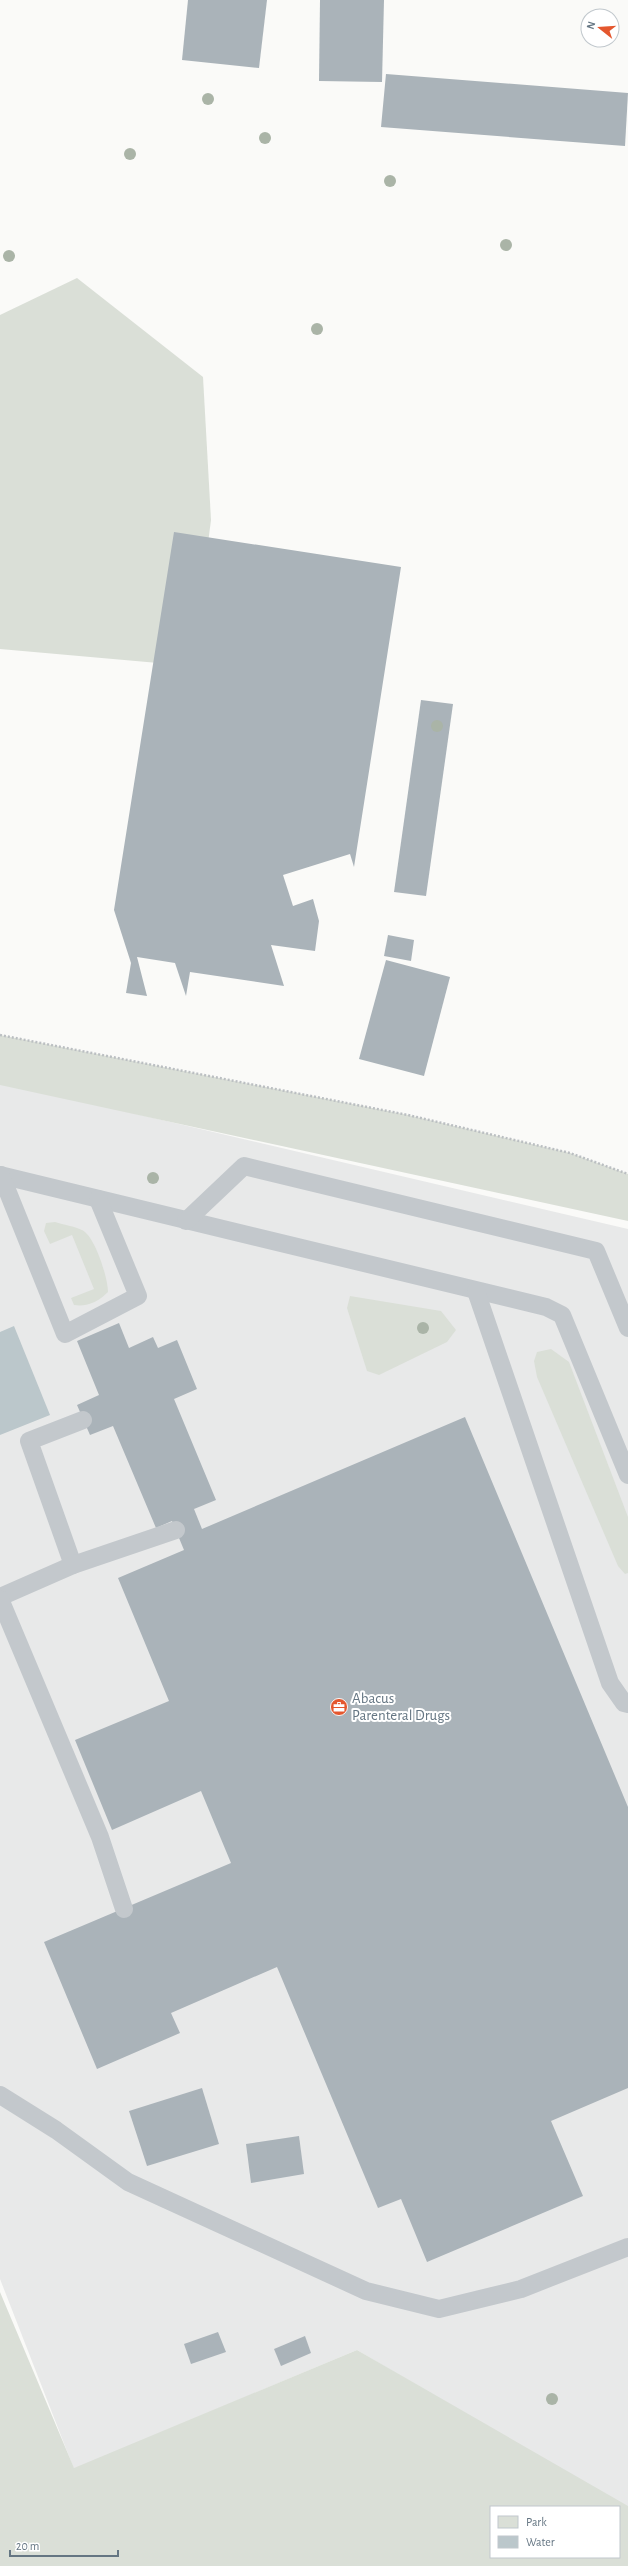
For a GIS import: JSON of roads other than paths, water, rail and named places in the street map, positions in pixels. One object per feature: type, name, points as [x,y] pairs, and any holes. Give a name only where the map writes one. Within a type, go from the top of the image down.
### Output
[{"type":"lane","points":[[186,1221],[244,1166],[580,1247],[596,1251],[628,1328]]},
{"type":"lane","points":[[0,1175],[546,1307],[562,1315],[628,1475]]},
{"type":"lane","points":[[0,1175],[65,1334],[138,1296],[98,1199]]},
{"type":"lane","points":[[476,1291],[610,1683],[624,1703],[628,1704]]},
{"type":"lane","points":[[73,1565],[29,1441],[83,1420]]},
{"type":"lane","points":[[124,1909],[100,1837],[0,1598],[73,1565],[176,1530]]},
{"type":"lane","points":[[0,2095],[56,2130],[128,2182],[366,2291],[439,2309],[521,2289],[628,2247]]},
{"type":"water","points":[[14,1326],[50,1415],[0,1435],[0,1332]]},
{"type":"place","name":"Abacus Parenteral Drugs","points":[[339,1707]]}]
